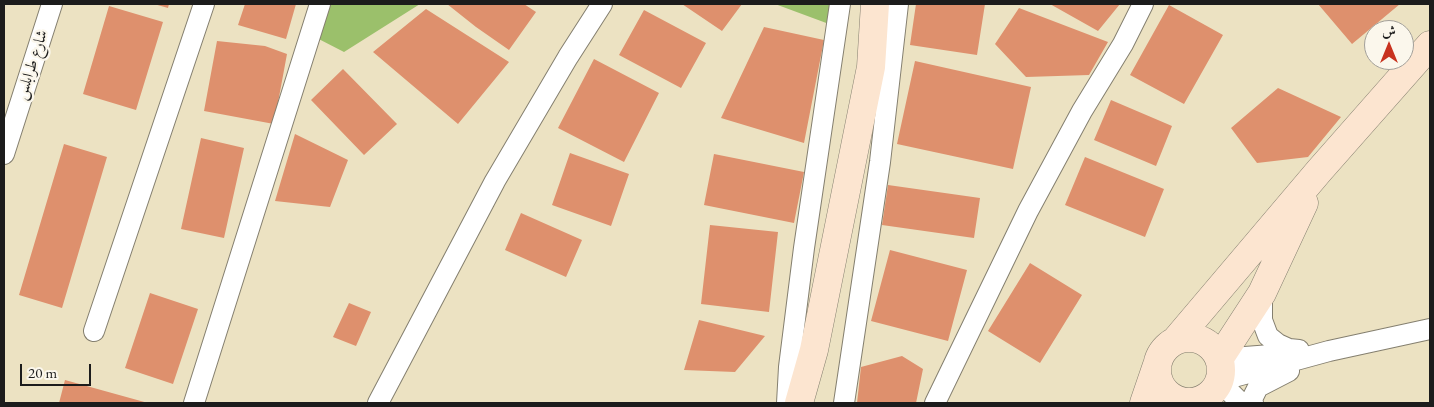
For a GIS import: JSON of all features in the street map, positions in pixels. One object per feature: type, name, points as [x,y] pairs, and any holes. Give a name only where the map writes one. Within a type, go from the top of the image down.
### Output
[{"type":"street","name":"شارع طرابلس","points":[[4,154],[52,4]]},
{"type":"street","points":[[94,331],[204,4]]},
{"type":"street","points":[[194,403],[320,4]]},
{"type":"street","points":[[378,403],[495,181],[568,57],[602,4]]},
{"type":"street","points":[[787,403],[789,367],[804,248],[840,4]]},
{"type":"street","points":[[799,403],[814,350],[871,67],[875,4]]},
{"type":"street","points":[[844,403],[880,162],[898,4]]},
{"type":"street","points":[[935,403],[1028,211],[1082,111],[1124,44],[1143,4]]},
{"type":"street","points":[[1144,403],[1160,356],[1166,347],[1175,341],[1319,171],[1430,45]]},
{"type":"street","points":[[1157,365],[1160,385],[1175,399],[1191,402],[1206,397],[1213,390],[1219,370],[1262,293],[1319,171]]},
{"type":"street","points":[[1262,293],[1262,320],[1268,336],[1289,349],[1329,351]]},
{"type":"street","points":[[1219,370],[1329,351],[1430,329]]},
{"type":"street","points":[[1175,341],[1185,338],[1196,338],[1210,346],[1219,370],[1241,403]]},
{"type":"street","points":[[814,350],[818,403]]},
{"type":"street","points":[[1253,403],[1252,399],[1258,387],[1329,351]]},
{"type":"green space","points":[[317,4],[420,4],[344,52],[307,33]]},
{"type":"green space","points":[[775,4],[831,4],[829,24]]},
{"type":"building","points":[[154,4],[169,4],[168,8]]},
{"type":"building","points":[[245,4],[296,4],[286,39],[238,25]]},
{"type":"building","points":[[447,4],[524,4],[536,12],[509,50]]},
{"type":"building","points":[[682,4],[742,4],[722,31]]},
{"type":"building","points":[[916,4],[985,4],[977,55],[910,45]]},
{"type":"building","points":[[1050,4],[1120,4],[1098,31]]},
{"type":"building","points":[[1318,4],[1400,4],[1381,20],[1364,20],[1364,34],[1352,44]]},
{"type":"building","points":[[1169,5],[1223,35],[1184,104],[1130,75]]},
{"type":"building","points":[[109,6],[163,22],[136,110],[83,94]]},
{"type":"building","points":[[1019,8],[1108,42],[1089,75],[1026,77],[995,44]]},
{"type":"building","points":[[426,9],[509,62],[458,124],[373,52]]},
{"type":"building","points":[[644,10],[706,43],[681,88],[619,55]]},
{"type":"building","points":[[764,27],[824,40],[804,143],[721,118]]},
{"type":"building","points":[[217,41],[265,46],[287,54],[274,124],[204,111]]},
{"type":"building","points":[[594,59],[659,93],[624,162],[558,128]]},
{"type":"building","points":[[915,61],[1031,87],[1013,169],[897,144]]},
{"type":"building","points":[[343,69],[397,124],[364,155],[311,100]]},
{"type":"building","points":[[1278,88],[1341,117],[1308,157],[1257,163],[1231,128]]},
{"type":"building","points":[[1111,100],[1172,126],[1156,166],[1094,140]]},
{"type":"building","points":[[295,134],[348,160],[330,207],[275,201]]},
{"type":"building","points":[[201,138],[244,148],[224,238],[181,229]]},
{"type":"building","points":[[64,144],[107,157],[62,308],[19,295]]},
{"type":"building","points":[[570,153],[629,174],[611,226],[552,205]]},
{"type":"building","points":[[714,154],[804,172],[794,223],[704,205]]},
{"type":"building","points":[[1085,157],[1164,189],[1145,237],[1065,205]]},
{"type":"building","points":[[888,185],[980,198],[974,238],[882,225]]},
{"type":"building","points":[[521,213],[582,240],[566,277],[505,250]]},
{"type":"building","points":[[710,225],[778,232],[769,312],[701,304]]},
{"type":"building","points":[[890,250],[967,270],[948,341],[871,321]]},
{"type":"building","points":[[1030,263],[1082,295],[1040,363],[988,331]]},
{"type":"building","points":[[150,293],[198,309],[173,384],[125,368]]},
{"type":"building","points":[[349,303],[371,312],[356,346],[333,337]]},
{"type":"building","points":[[699,320],[765,336],[735,372],[684,370]]},
{"type":"building","points":[[902,356],[923,369],[916,403],[857,403],[861,367]]},
{"type":"building","points":[[65,380],[148,403],[59,403]]}]
